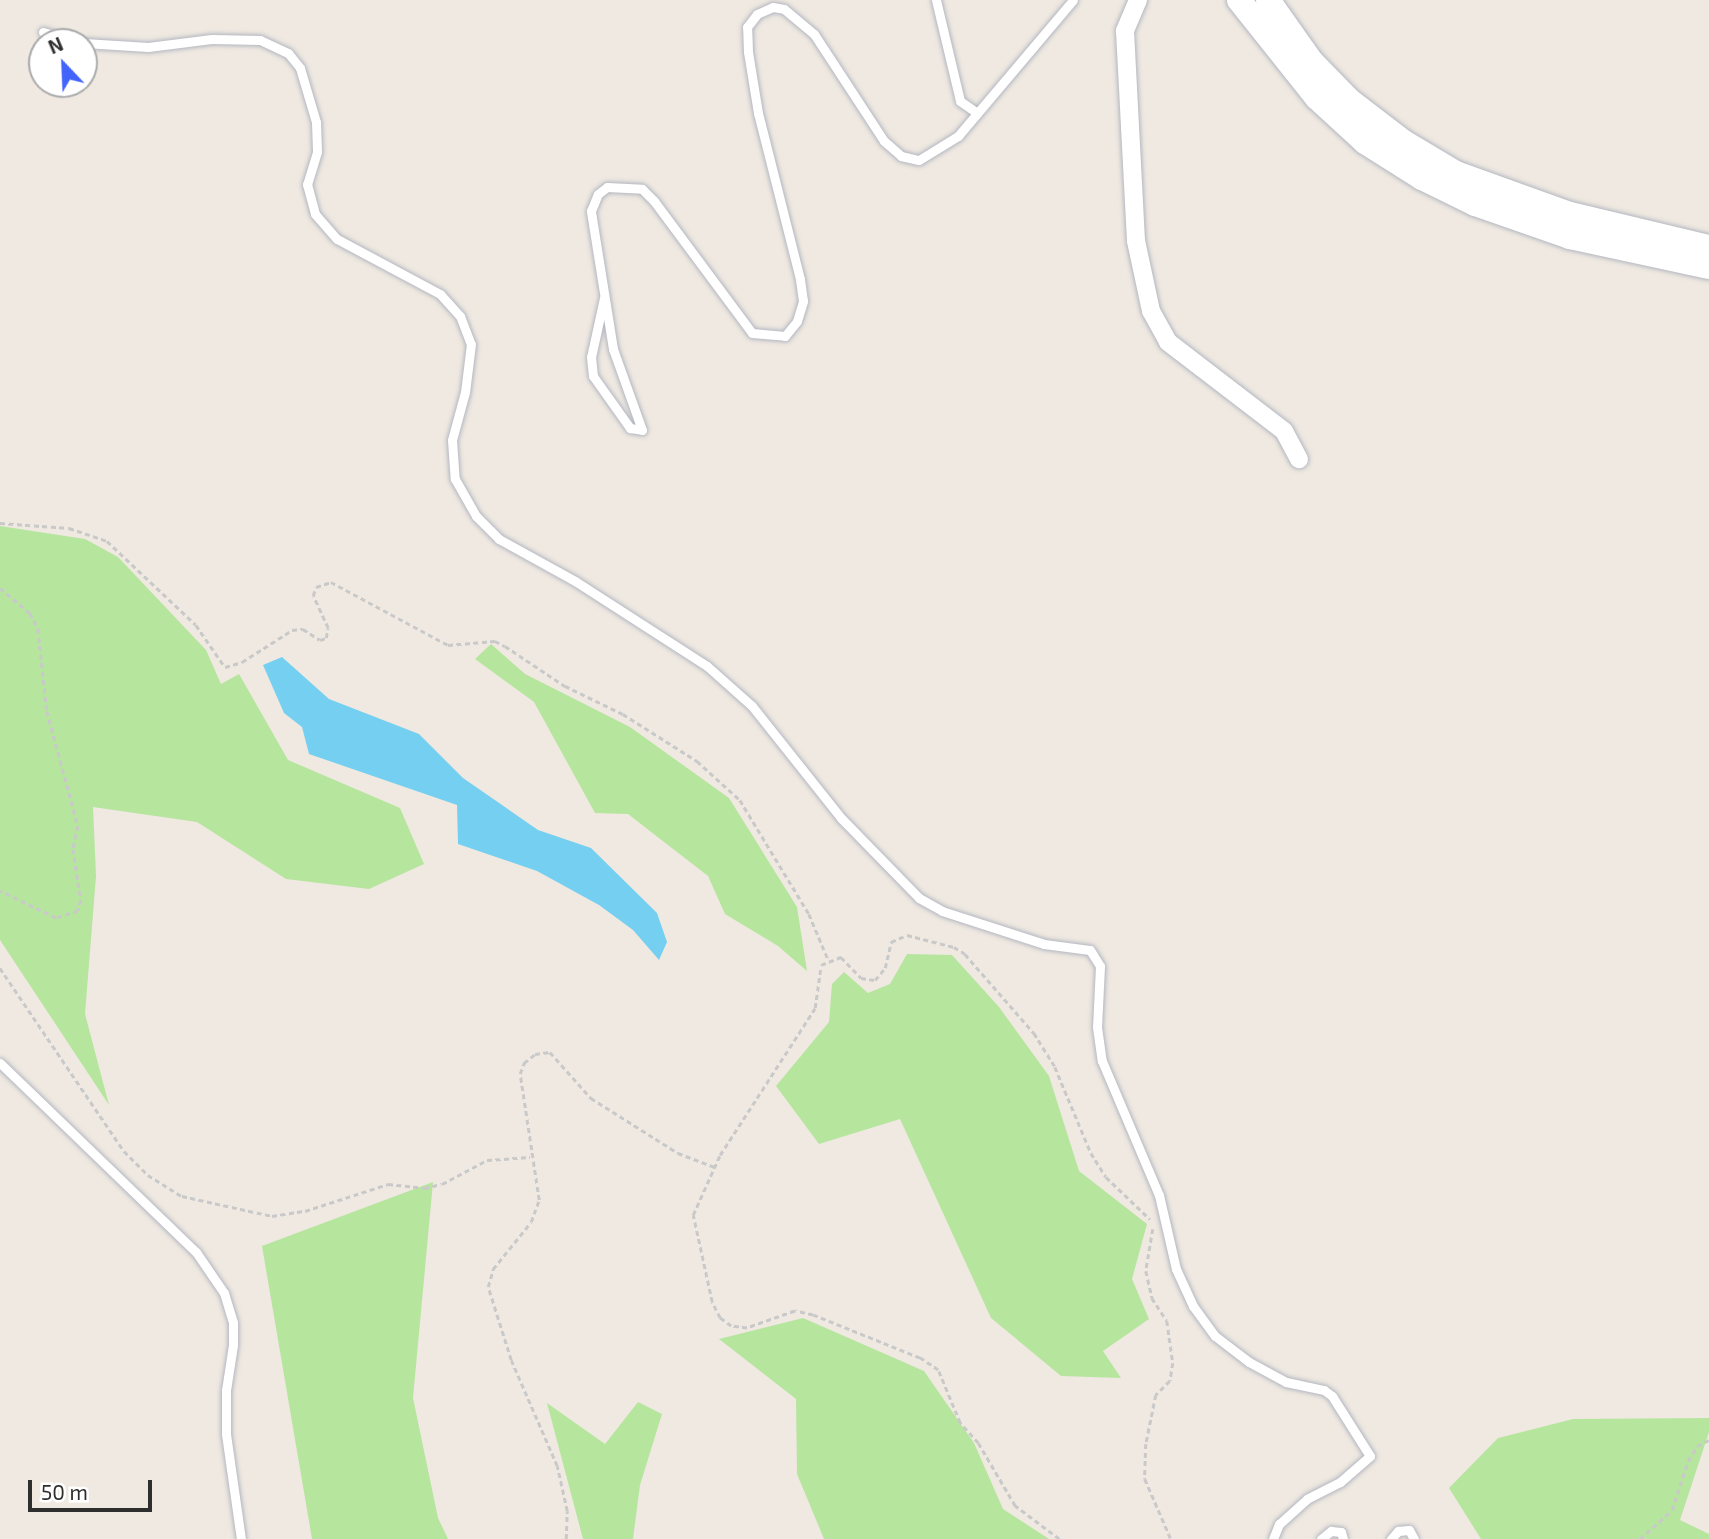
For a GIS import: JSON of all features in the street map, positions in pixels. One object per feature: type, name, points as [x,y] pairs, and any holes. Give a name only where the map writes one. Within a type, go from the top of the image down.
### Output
[{"type":"street","points":[[1138,0],[1125,31],[1136,241],[1151,311],[1168,342],[1284,431],[1299,459]]},
{"type":"street","points":[[1239,0],[1317,98],[1365,142],[1475,204],[1709,247]]},
{"type":"street","points":[[1268,0],[1311,61],[1349,100],[1404,142],[1456,173],[1551,219],[1709,267]]},
{"type":"lane","points":[[936,0],[960,101],[977,113]]},
{"type":"lane","points":[[604,298],[591,357],[593,376],[630,428],[642,430],[612,349],[592,211],[598,194],[622,184],[642,189],[654,201],[752,333],[785,336],[797,321],[803,301],[800,279],[758,113],[748,52],[747,27],[757,14],[773,7],[784,9],[814,34],[884,141],[901,156],[919,160],[937,152],[977,113],[1073,0]]},
{"type":"lane","points":[[98,44],[148,47],[212,39],[260,40],[288,53],[300,68],[316,122],[317,152],[307,184],[314,214],[337,239],[440,294],[460,316],[471,344],[466,392],[452,440],[455,479],[476,516],[499,539],[707,666],[752,706],[841,818],[919,898],[942,911],[1044,944],[1090,950],[1100,966],[1097,1027],[1102,1060],[1159,1195],[1176,1269],[1193,1306],[1215,1336],[1249,1362],[1286,1382],[1324,1390],[1332,1396],[1366,1445],[1370,1456],[1365,1464],[1307,1499],[1279,1524],[1273,1539]]},
{"type":"lane","points":[[0,1063],[196,1252],[224,1293],[233,1323],[226,1434],[241,1539]]},
{"type":"lane","points":[[1391,1539],[1398,1531],[1409,1530],[1415,1539]]},
{"type":"lane","points":[[1321,1539],[1331,1531],[1341,1532],[1343,1539]]},
{"type":"path","points":[[0,523],[69,528],[107,541],[196,625],[225,667],[242,663],[292,630],[303,629],[320,640],[326,638],[328,628],[313,596],[316,587],[331,582],[448,645],[495,641],[505,646],[565,686],[624,714],[697,761],[740,800],[803,903],[828,959]]},
{"type":"path","points":[[0,588],[30,613],[38,629],[47,711],[78,826],[73,849],[81,900],[78,911],[57,918],[0,891]]},
{"type":"path","points":[[1059,1539],[1015,1506],[984,1452],[960,1423],[938,1370],[920,1358],[804,1313],[783,1314],[747,1328],[731,1326],[720,1318],[712,1302],[693,1227],[693,1215],[714,1167],[815,1009],[821,965],[828,959],[841,957],[867,982],[885,968],[891,942],[907,935],[954,947],[965,954],[1034,1033],[1107,1177],[1150,1217],[1153,1229],[1146,1271],[1152,1298],[1167,1321],[1173,1363],[1170,1381],[1156,1395],[1145,1479],[1171,1539]]},
{"type":"path","points":[[0,968],[124,1151],[148,1175],[183,1196],[272,1216],[305,1211],[388,1184],[433,1186],[487,1160],[530,1157]]},
{"type":"path","points":[[566,1539],[567,1511],[556,1466],[512,1360],[488,1287],[493,1269],[531,1222],[539,1200],[530,1157],[520,1074],[523,1063],[535,1054],[550,1052],[591,1098],[678,1153],[714,1167]]},
{"type":"path","points":[[1640,1539],[1672,1510],[1688,1461],[1697,1446],[1709,1440]]},
{"type":"green space","points":[[0,526],[85,539],[118,557],[206,650],[221,684],[239,674],[288,760],[400,808],[424,864],[369,889],[286,879],[197,822],[93,807],[96,876],[85,1014],[109,1105],[0,940]]},
{"type":"green space","points":[[491,644],[525,674],[630,727],[729,798],[797,907],[807,971],[778,946],[725,914],[708,876],[628,814],[595,813],[534,702],[475,659]]},
{"type":"green space","points":[[907,954],[952,955],[999,1007],[1049,1076],[1079,1171],[1147,1224],[1132,1279],[1149,1319],[1103,1351],[1121,1378],[1061,1376],[991,1318],[900,1119],[819,1144],[776,1086],[829,1022],[832,984],[844,972],[868,993],[890,984]]},
{"type":"green space","points":[[433,1182],[413,1398],[438,1518],[448,1539],[312,1539],[262,1246]]},
{"type":"green space","points":[[803,1318],[924,1371],[974,1443],[1003,1509],[1049,1539],[824,1539],[797,1474],[796,1399],[719,1339]]},
{"type":"green space","points":[[638,1402],[662,1414],[640,1485],[633,1539],[583,1539],[547,1403],[605,1444]]},
{"type":"green space","points":[[1709,1418],[1709,1432],[1680,1520],[1709,1534],[1709,1539],[1481,1539],[1449,1488],[1498,1438],[1573,1419]]},
{"type":"water","points":[[282,657],[329,699],[419,734],[463,778],[538,830],[591,848],[657,913],[667,942],[659,960],[633,930],[599,905],[537,871],[458,844],[457,805],[309,754],[302,727],[284,713],[263,665]]}]
